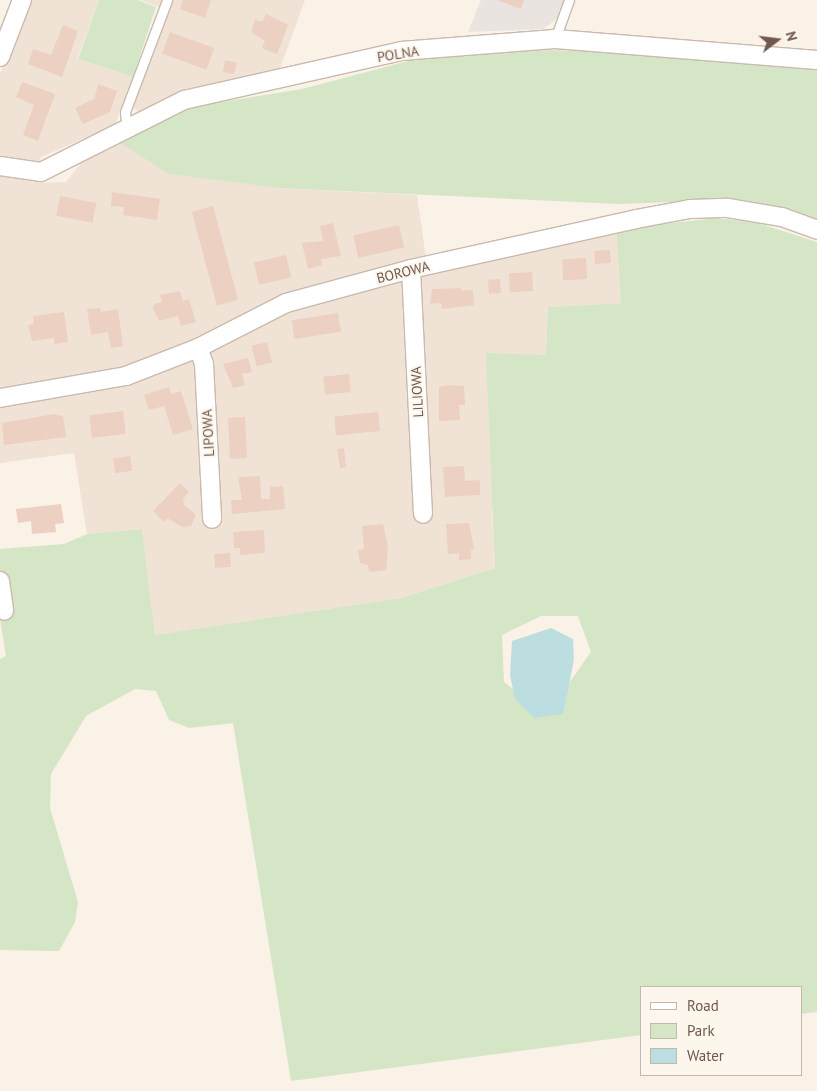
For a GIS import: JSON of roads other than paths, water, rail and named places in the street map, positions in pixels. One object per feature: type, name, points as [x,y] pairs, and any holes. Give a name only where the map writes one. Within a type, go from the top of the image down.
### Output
[{"type":"street","points":[[0,57],[22,0]]},
{"type":"street","name":"POLNA","points":[[0,166],[41,172],[184,100],[220,90],[401,51],[555,40],[817,60]]},
{"type":"street","name":"BOROWA","points":[[0,398],[112,380],[198,348],[286,302],[411,269],[690,208],[728,208],[782,216],[817,230]]},
{"type":"street","name":"LILIOWA","points":[[411,269],[423,514]]},
{"type":"street","name":"LIPOWA","points":[[198,348],[204,364],[212,518]]},
{"type":"street","points":[[0,581],[4,611]]},
{"type":"lane","points":[[127,128],[125,112],[166,0]]},
{"type":"lane","points":[[555,40],[569,0]]},
{"type":"water","points":[[551,628],[573,639],[574,660],[563,714],[534,718],[515,699],[510,675],[512,641]]}]
